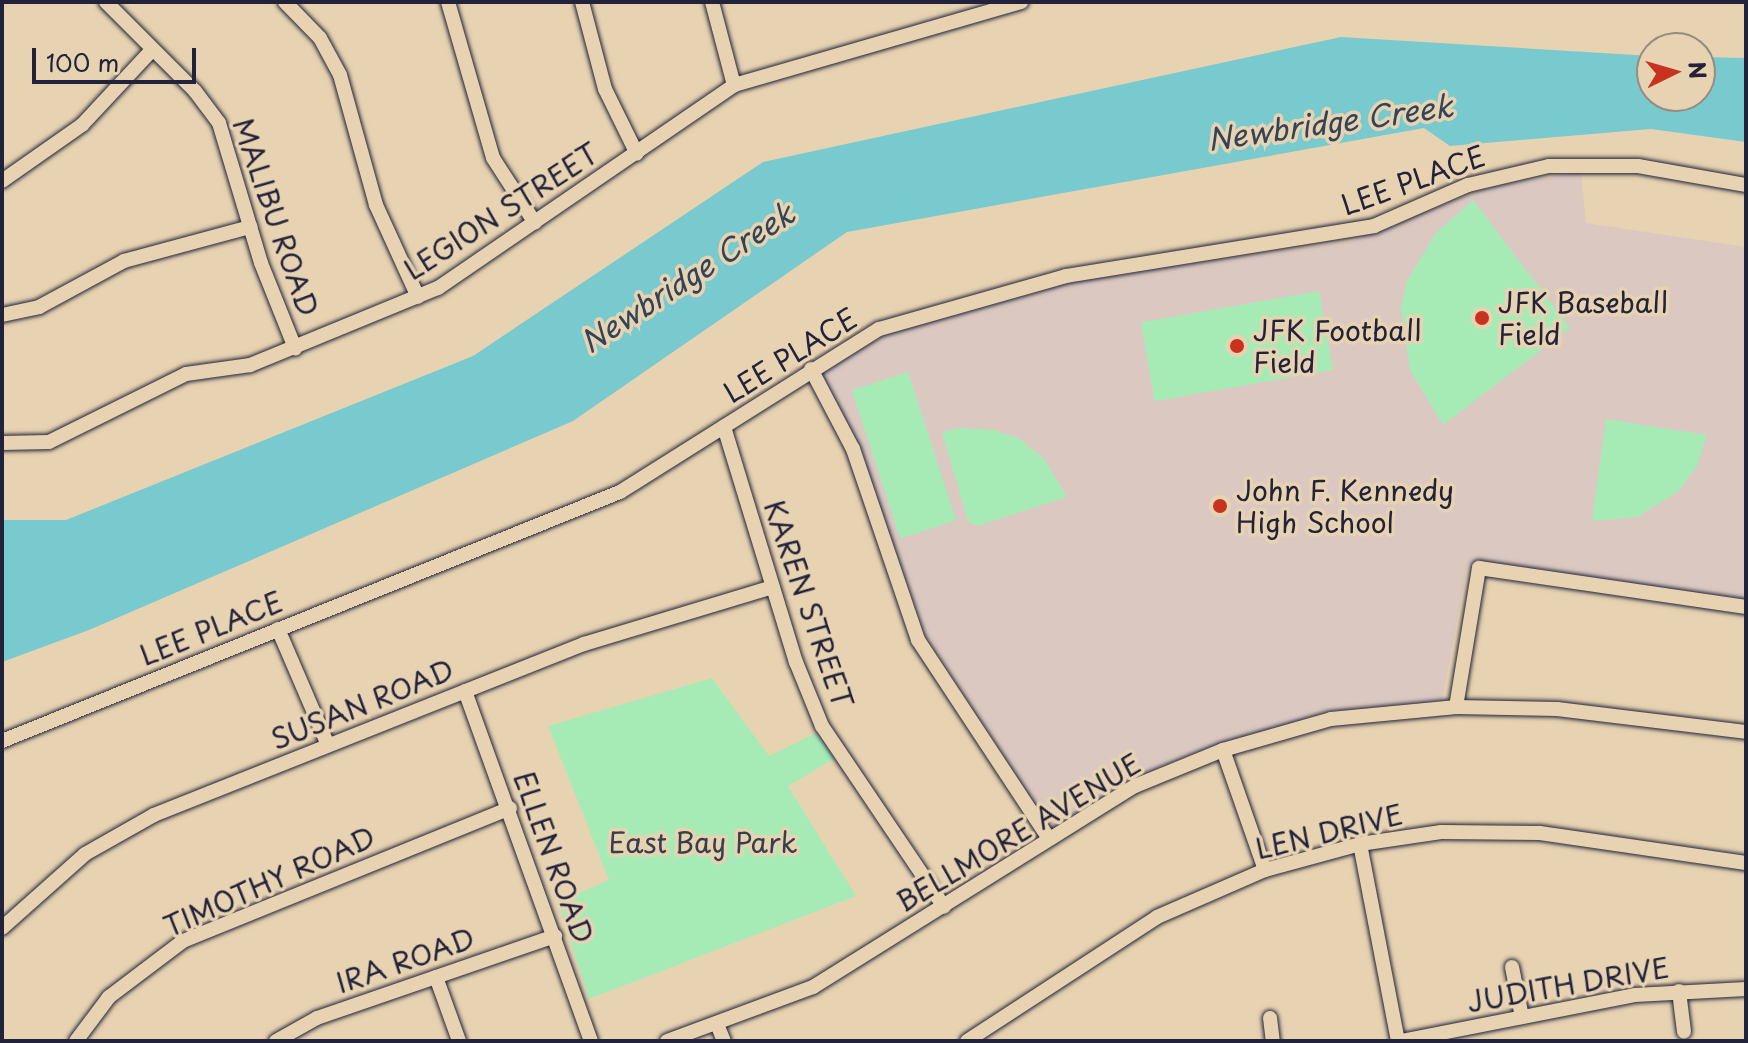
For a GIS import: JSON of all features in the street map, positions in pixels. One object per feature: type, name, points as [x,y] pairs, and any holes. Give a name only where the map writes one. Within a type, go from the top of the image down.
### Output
[{"type":"street","name":"MALIBU ROAD","points":[[106,2],[151,51],[195,91],[219,123],[250,227],[295,348]]},
{"type":"street","points":[[285,2],[320,38],[340,75],[376,205],[418,297]]},
{"type":"street","points":[[448,2],[493,158],[535,223]]},
{"type":"street","points":[[582,2],[605,89],[637,154]]},
{"type":"street","points":[[712,2],[734,85]]},
{"type":"street","name":"LEGION STREET","points":[[2,443],[49,442],[186,374],[250,365],[418,297],[535,223],[734,85],[1021,2]]},
{"type":"street","points":[[2,181],[82,125],[151,51]]},
{"type":"street","name":"LEE PLACE","points":[[2,741],[620,492],[862,336],[942,310],[1066,276],[1360,229],[1499,175],[1589,163],[1746,185]]},
{"type":"street","points":[[2,315],[39,307],[124,261],[250,227]]},
{"type":"street","points":[[811,369],[853,449],[918,640],[1048,837]]},
{"type":"street","name":"KAREN STREET","points":[[724,427],[773,587],[822,726],[944,907]]},
{"type":"street","points":[[1456,707],[1479,568],[1746,607]]},
{"type":"street","name":"SUSAN ROAD","points":[[2,928],[85,854],[154,815],[584,644],[773,587]]},
{"type":"street","points":[[278,629],[328,745]]},
{"type":"street","name":"ELLEN ROAD","points":[[465,691],[510,808],[591,1041]]},
{"type":"street","name":"BELLMORE AVENUE","points":[[667,1041],[813,987],[944,907],[1048,837],[1135,786],[1223,750],[1331,719],[1456,707],[1557,709],[1746,732]]},
{"type":"street","points":[[1223,750],[1265,870]]},
{"type":"street","name":"TIMOTHY ROAD","points":[[76,1041],[109,997],[183,941],[510,808]]},
{"type":"street","name":"LEN DRIVE","points":[[967,1041],[1157,917],[1265,870],[1360,844],[1441,832],[1540,833],[1746,863]]},
{"type":"street","points":[[1360,844],[1400,1041]]},
{"type":"street","name":"IRA ROAD","points":[[276,1041],[317,1018],[555,936]]},
{"type":"street","points":[[1512,967],[1522,1017]]},
{"type":"street","points":[[436,977],[459,1041]]},
{"type":"street","name":"JUDITH DRIVE","points":[[1400,1041],[1679,991],[1746,989]]},
{"type":"street","points":[[1679,991],[1684,1032]]},
{"type":"street","points":[[1270,1018],[1273,1041]]},
{"type":"street","points":[[717,1024],[724,1041]]},
{"type":"shaded area","name":"John F. Kennedy High School","points":[[1581,172],[1586,223],[1746,247],[1746,601],[1468,564],[1442,701],[1330,711],[1213,747],[1128,779],[1052,830],[925,634],[860,447],[821,374],[868,340],[1074,280],[1353,241],[1488,187]]},
{"type":"green space","name":"JFK Baseball Field","points":[[1473,200],[1570,328],[1443,425],[1410,370],[1401,308],[1407,281],[1436,233]]},
{"type":"green space","name":"JFK Football Field","points":[[1319,291],[1333,370],[1155,401],[1141,322]]},
{"type":"green space","points":[[908,372],[956,520],[900,539],[852,390]]},
{"type":"green space","points":[[1606,419],[1707,435],[1697,466],[1679,491],[1637,517],[1592,521]]},
{"type":"green space","points":[[959,428],[994,430],[1020,439],[1045,460],[1067,497],[977,526],[968,521],[942,432]]},
{"type":"green space","name":"East Bay Park","points":[[712,678],[769,756],[816,733],[835,758],[788,786],[856,896],[589,999],[558,902],[609,880],[548,726]]},
{"type":"water","name":"Newbridge Creek","points":[[1341,37],[1636,55],[1636,112],[1716,112],[1716,57],[1746,58],[1746,142],[1651,129],[1450,146],[1424,128],[847,232],[573,421],[89,630],[2,662],[2,520],[66,520],[473,356],[763,162]]},
{"type":"place","name":"JFK Baseball Field","points":[[1482,318]]},
{"type":"place","name":"JFK Football Field","points":[[1237,346]]},
{"type":"place","name":"John F. Kennedy High School","points":[[1220,506]]}]
